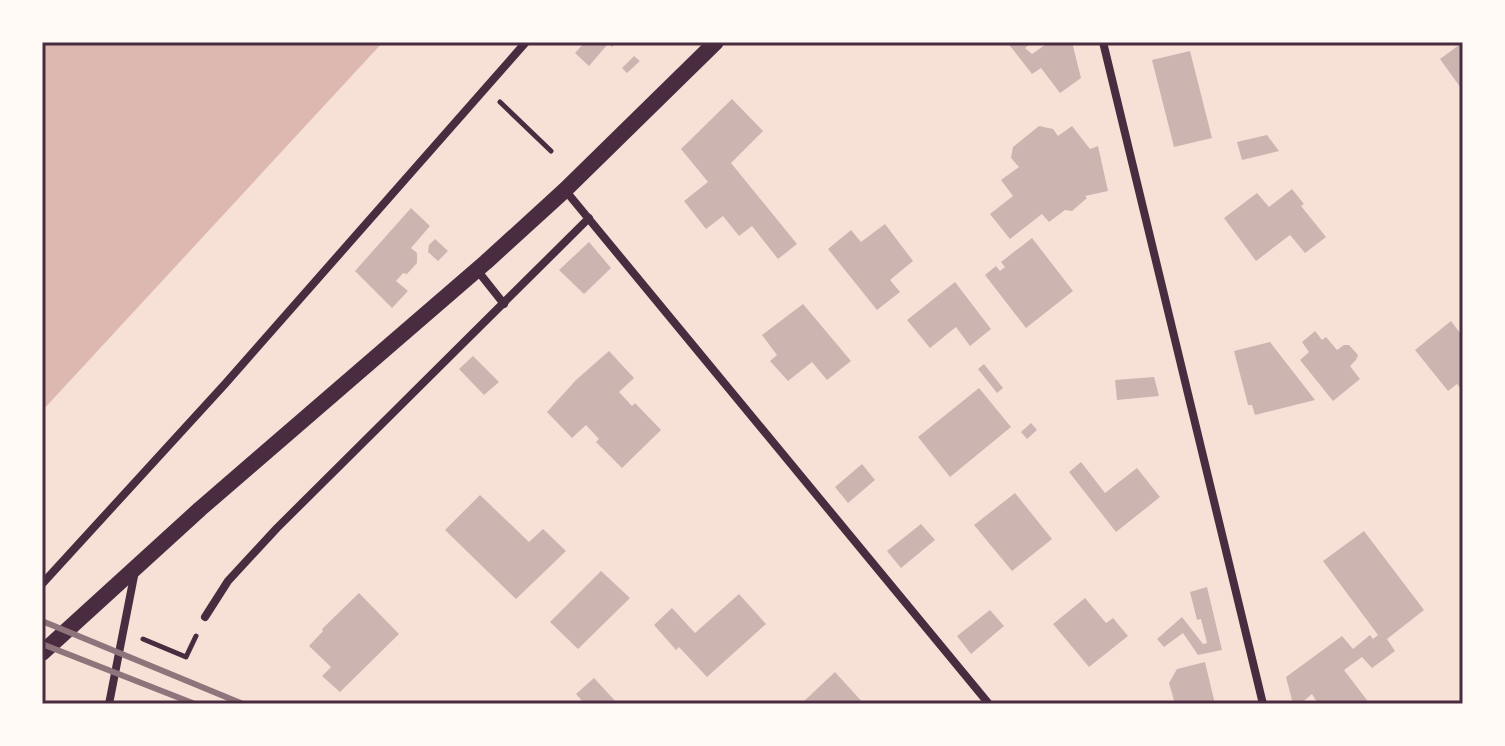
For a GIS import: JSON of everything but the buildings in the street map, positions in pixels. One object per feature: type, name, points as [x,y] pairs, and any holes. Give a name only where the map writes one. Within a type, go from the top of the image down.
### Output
[{"type":"main road","points":[[42,653],[200,509],[477,270],[565,190],[716,42]]},
{"type":"street","points":[[42,584],[225,384],[526,42]]},
{"type":"street","points":[[1103,42],[1263,704]]},
{"type":"street","points":[[565,190],[989,704]]},
{"type":"street","points":[[205,617],[228,581],[277,528],[589,218]]},
{"type":"street","points":[[477,270],[504,304]]},
{"type":"street","points":[[109,704],[136,568]]},
{"type":"path","points":[[486,87],[551,151]]},
{"type":"shaded area","points":[[42,42],[383,42],[42,411]]},
{"type":"railway","points":[[42,621],[243,704]]},
{"type":"railway","points":[[42,644],[195,704]]}]
